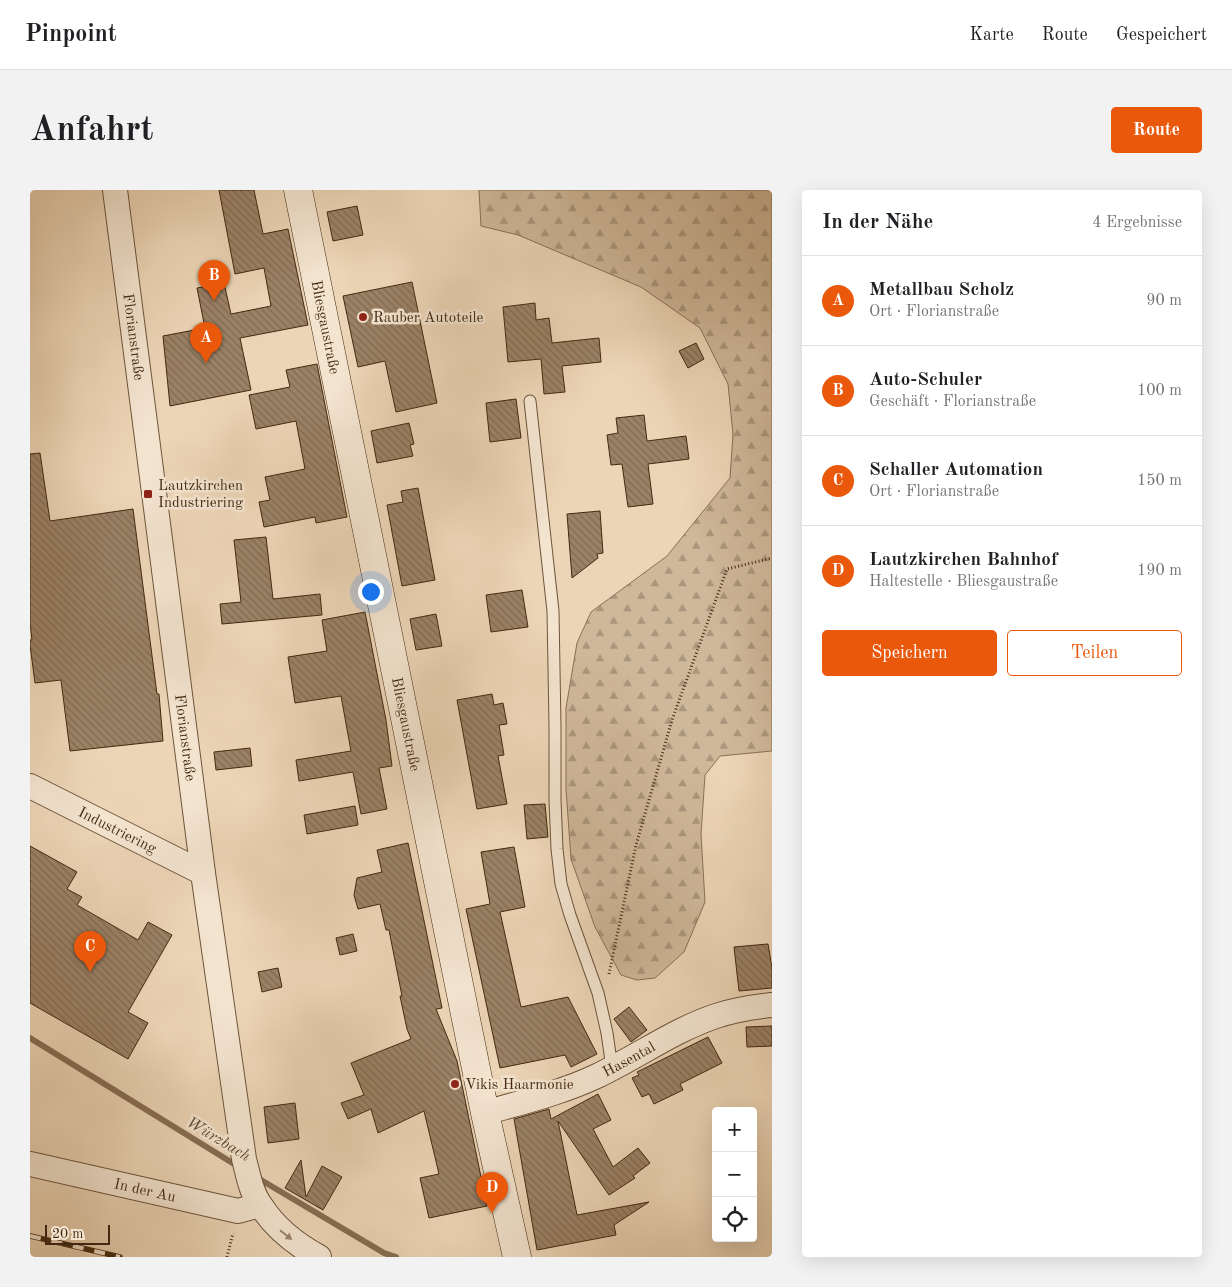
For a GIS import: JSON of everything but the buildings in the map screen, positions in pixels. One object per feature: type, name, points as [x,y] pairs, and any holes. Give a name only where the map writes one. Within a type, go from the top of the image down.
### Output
[{"type":"main road","name":"Bliesgaustraße","points":[[298,190],[485,1113],[517,1257]]},
{"type":"street","name":"Florianstraße","points":[[115,190],[203,873],[244,1159],[255,1195],[280,1229],[319,1257]]},
{"type":"street","name":"Industriering","points":[[30,786],[203,873]]},
{"type":"street","name":"Hasental","points":[[485,1113],[533,1100],[571,1086],[612,1068],[694,1024],[742,1009],[772,1005]]},
{"type":"street","name":"In der Au","points":[[30,1164],[238,1211],[255,1195]]},
{"type":"lane","points":[[530,401],[553,611],[555,800],[560,884],[598,993],[612,1068]]},
{"type":"path","points":[[602,1009],[642,828],[672,720],[727,569],[772,558]]},
{"type":"green space","points":[[479,190],[772,190],[772,751],[720,756],[705,775],[701,834],[705,902],[684,952],[655,978],[637,980],[621,975],[595,927],[571,859],[566,789],[566,708],[577,643],[591,612],[667,556],[730,478],[733,434],[728,384],[700,328],[641,287],[518,235],[481,226]]},
{"type":"waterway","name":"Würzbach","points":[[30,1038],[239,1167]]},
{"type":"waterway","name":"Würzbach","points":[[256,1177],[384,1253],[396,1257]]},
{"type":"railway","points":[[30,1236],[120,1257]]},
{"type":"place","name":"Auto-Schuler","points":[[214,301]]},
{"type":"place","name":"Rauber Autoteile","points":[[363,317]]},
{"type":"place","name":"Metallbau Scholz","points":[[206,363]]},
{"type":"place","name":"Lautzkirchen Industriering","points":[[148,494]]},
{"type":"place","name":"Schaller Automation","points":[[90,972]]},
{"type":"place","name":"Vikis Haarmonie","points":[[455,1084]]},
{"type":"place","name":"Lautzkirchen Bahnhof","points":[[492,1213]]}]
